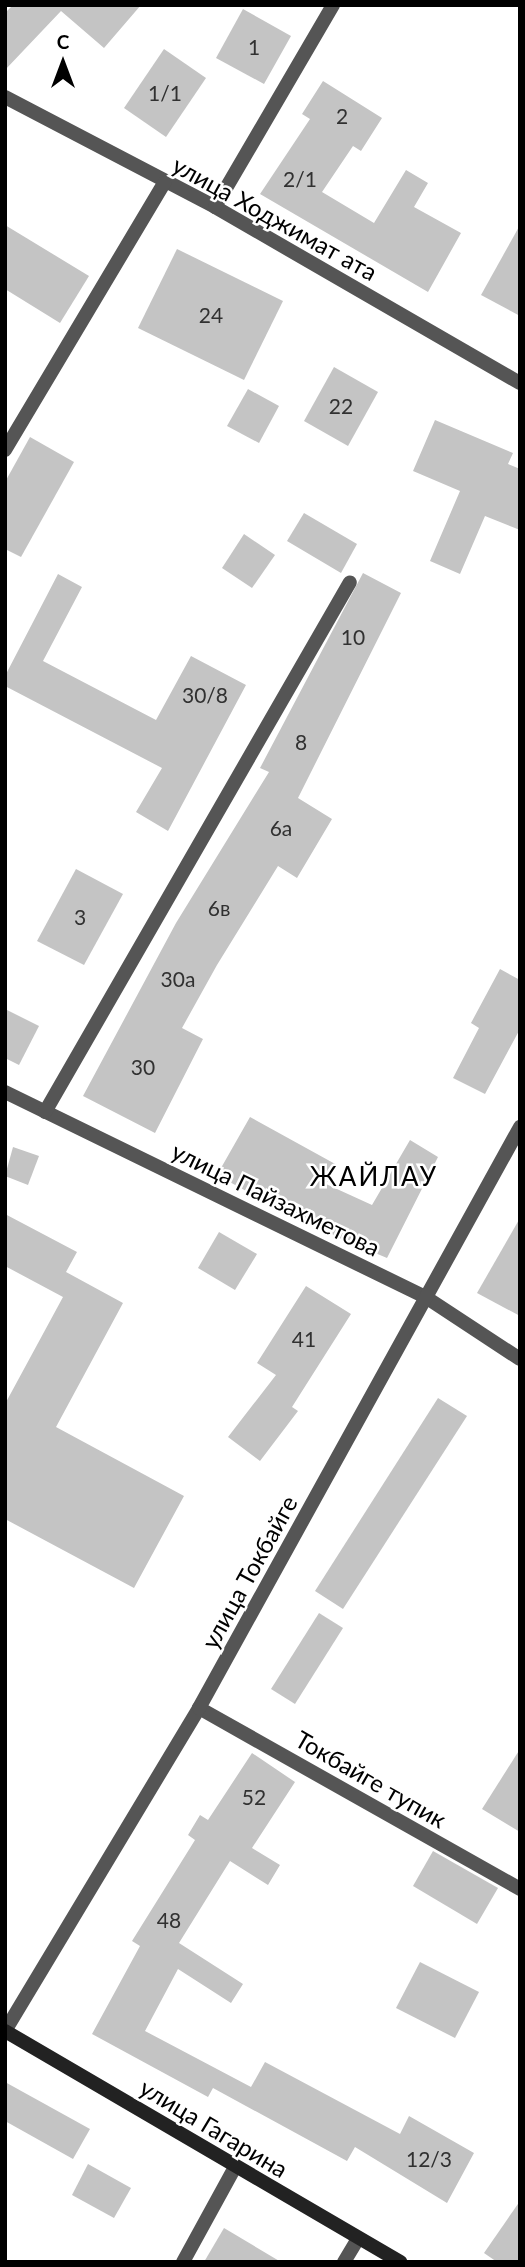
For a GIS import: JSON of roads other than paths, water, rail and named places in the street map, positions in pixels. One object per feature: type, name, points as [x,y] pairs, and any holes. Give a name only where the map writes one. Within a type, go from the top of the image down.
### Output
[{"type":"main road","name":"улица Гагарина","points":[[5,2031],[401,2262]]},
{"type":"street","points":[[215,207],[333,5]]},
{"type":"street","name":"улица Ходжимат ата","points":[[5,97],[164,183],[215,207],[518,378]]},
{"type":"street","points":[[5,450],[164,183]]},
{"type":"street","points":[[45,1112],[350,582]]},
{"type":"street","name":"улица Пайзахметова","points":[[5,1092],[426,1298],[520,1359]]},
{"type":"street","name":"улица Токбайге","points":[[5,2031],[200,1708],[520,1127]]},
{"type":"street","name":"Токбайге тупик","points":[[200,1708],[520,1889]]},
{"type":"street","points":[[183,2262],[235,2167]]},
{"type":"street","points":[[344,2262],[358,2239]]},
{"type":"district","name":"ЖАЙЛАУ","points":[[374,1177]]}]
